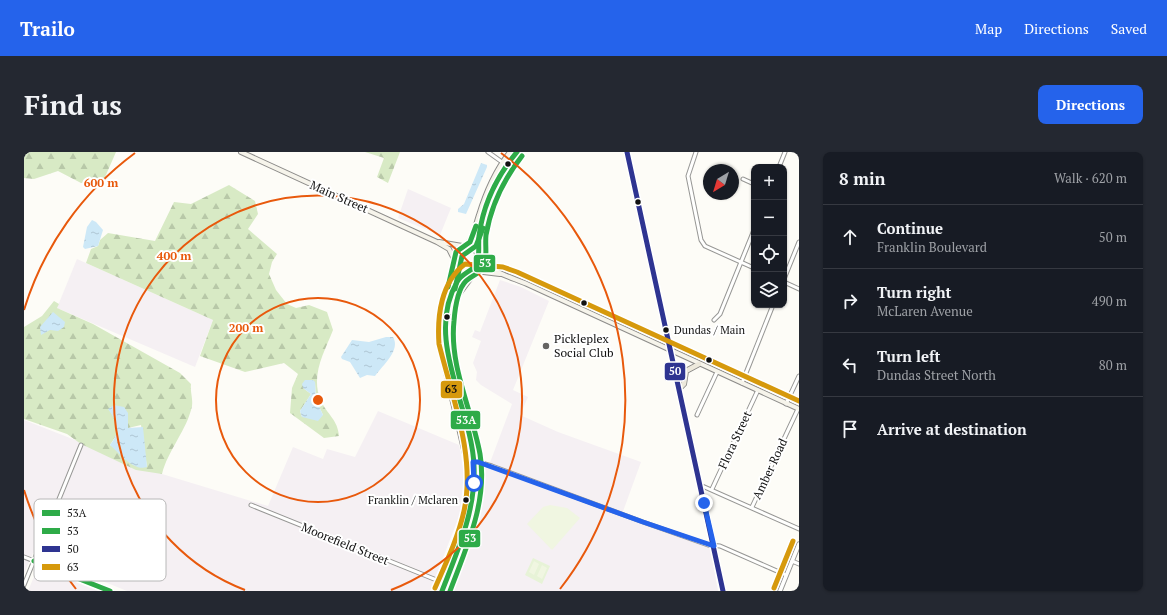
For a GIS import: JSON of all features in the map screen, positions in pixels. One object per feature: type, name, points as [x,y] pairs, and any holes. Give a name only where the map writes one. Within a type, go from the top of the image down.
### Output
[{"type":"main road","name":"Main Street","points":[[241,152],[437,242],[449,249],[454,260]]},
{"type":"main road","points":[[435,591],[463,519],[468,484],[467,462],[442,355],[440,334],[442,308],[458,250],[465,246],[473,235],[486,196],[502,162],[510,152]]},
{"type":"main road","points":[[442,591],[466,528],[471,511],[474,483],[473,462],[446,342],[447,319],[457,280],[476,266],[479,257],[479,236],[485,213],[501,174],[517,152]]},
{"type":"main road","points":[[627,152],[723,591]]},
{"type":"main road","name":"Main Street","points":[[437,242],[465,246]]},
{"type":"main road","points":[[465,246],[475,250],[485,266],[798,409]]},
{"type":"main road","points":[[454,260],[459,268],[502,274]]},
{"type":"main road","points":[[447,319],[456,300],[476,271]]},
{"type":"main road","points":[[679,389],[684,384],[686,371],[698,364]]},
{"type":"street","points":[[488,152],[502,162]]},
{"type":"street","points":[[696,152],[688,176],[701,240],[705,246],[751,267]]},
{"type":"street","points":[[780,164],[785,152]]},
{"type":"street","points":[[743,179],[751,183]]},
{"type":"street","points":[[714,320],[720,314],[752,236]]},
{"type":"street","points":[[787,272],[799,242]]},
{"type":"street","points":[[787,282],[799,289]]},
{"type":"street","points":[[742,383],[773,308]]},
{"type":"street","points":[[697,415],[717,372]]},
{"type":"street","points":[[786,404],[799,376]]},
{"type":"street","name":"Flora Street","points":[[712,489],[758,390]]},
{"type":"street","name":"Amber Road","points":[[752,508],[798,409]]},
{"type":"street","points":[[59,499],[81,445]]},
{"type":"street","points":[[467,462],[492,466],[643,522],[714,546],[720,546],[786,576]]},
{"type":"street","points":[[700,485],[712,489],[799,529]]},
{"type":"street","name":"Moorefield Street","points":[[251,505],[439,581]]},
{"type":"street","points":[[780,591],[799,544]]},
{"type":"street","points":[[24,557],[34,561],[24,586]]},
{"type":"street","points":[[792,561],[799,564]]},
{"type":"street","points":[[85,581],[110,591]]},
{"type":"shaded area","points":[[408,189],[451,208],[440,235],[398,218]]},
{"type":"shaded area","points":[[77,259],[213,320],[195,367],[57,308]]},
{"type":"shaded area","points":[[500,280],[521,287],[549,301],[513,390],[528,397],[520,415],[558,432],[641,462],[621,517],[710,547],[718,591],[446,591],[473,524],[480,469],[488,468],[512,404],[481,385],[476,380],[477,372],[473,363],[481,341],[472,337],[475,330],[480,332]]},
{"type":"shaded area","points":[[378,411],[459,445],[464,472],[460,514],[430,591],[127,591],[102,581],[166,581],[166,499],[34,499],[34,553],[24,574],[24,420],[162,474],[268,506],[293,447],[323,459],[327,449],[355,457]]},
{"type":"shaded area","points":[[34,577],[34,581],[73,581],[98,591],[28,591]]},
{"type":"green space","points":[[24,152],[116,152],[102,184],[81,183],[58,171],[34,179],[24,178]]},
{"type":"green space","points":[[365,152],[400,152],[388,183],[377,177],[384,158]]},
{"type":"green space","points":[[229,185],[255,201],[258,214],[248,229],[277,254],[272,262],[269,274],[276,290],[287,304],[296,308],[309,305],[327,312],[333,330],[322,356],[317,383],[318,392],[323,406],[337,426],[339,436],[324,438],[290,413],[292,388],[298,374],[284,363],[245,372],[200,356],[213,320],[86,263],[91,249],[98,246],[100,240],[108,233],[155,241],[174,202],[191,204]],"holes":[[[315,382],[316,400],[323,415],[302,417],[300,411],[311,394],[303,388]]]},
{"type":"green space","points":[[54,301],[59,304],[57,308],[93,324],[180,373],[191,384],[192,406],[190,415],[162,474],[136,470],[81,444],[67,434],[24,419],[24,327],[42,316]],"holes":[[[109,409],[128,428],[141,425],[147,467],[110,445],[116,435],[117,423]]]},
{"type":"green space","points":[[550,505],[567,508],[580,518],[552,550],[527,524],[543,507]]},
{"type":"green space","points":[[533,558],[550,566],[542,584],[525,575]]},
{"type":"green space","points":[[534,561],[539,564],[534,575],[529,572]]},
{"type":"green space","points":[[542,565],[547,568],[542,579],[537,576]]},
{"type":"water","points":[[481,163],[487,165],[487,167],[466,214],[458,212],[458,209],[464,204]]},
{"type":"water","points":[[92,220],[96,222],[103,230],[98,246],[85,249],[83,247],[87,227]]},
{"type":"water","points":[[53,312],[65,322],[64,327],[58,331],[50,330],[41,335],[40,327]]},
{"type":"water","points":[[386,337],[393,337],[395,347],[390,357],[375,376],[367,375],[360,378],[350,362],[342,359],[341,357],[352,340],[369,342]]},
{"type":"water","points":[[305,380],[313,380],[315,382],[316,400],[323,415],[318,421],[302,417],[300,411],[311,394],[303,388],[302,384]]},
{"type":"water","points":[[114,405],[124,407],[128,413],[128,428],[143,427],[147,467],[137,467],[122,457],[110,445],[117,432],[116,423],[108,409]]},
{"type":"transit line","name":"53A","points":[[442,591],[465,530],[474,482],[474,466],[471,444],[447,350],[445,327],[448,304],[459,279],[477,264],[479,254],[479,236],[484,213],[497,181],[517,152]]},
{"type":"transit line","name":"50","points":[[627,152],[723,591]]},
{"type":"transit line","name":"53","points":[[450,591],[474,524],[481,490],[482,472],[480,454],[462,388],[455,355],[453,338],[456,305],[460,289],[466,281],[480,272],[484,267],[486,256],[486,235],[491,214],[504,183],[522,156]]},
{"type":"transit line","name":"53A","points":[[448,287],[456,252],[470,242],[476,226]]},
{"type":"transit line","name":"53","points":[[455,289],[462,256],[476,246],[483,228]]},
{"type":"transit line","name":"63","points":[[435,588],[458,531],[464,511],[467,490],[467,469],[461,427],[439,344],[439,322],[442,300],[451,280],[457,271],[465,264],[503,267],[517,272],[799,401]]},
{"type":"transit line","name":"63","points":[[774,588],[793,541]]},
{"type":"transit line","name":"53A","points":[[85,581],[110,591]]},
{"type":"place","name":"Dundas / Main","points":[[666,330]]},
{"type":"place","name":"Pickleplex Social Club","points":[[546,346]]},
{"type":"place","name":"Franklin / Mclaren","points":[[466,500]]},
{"type":"route","points":[[474,483],[473,462],[478,462],[714,546],[704,503]]}]
